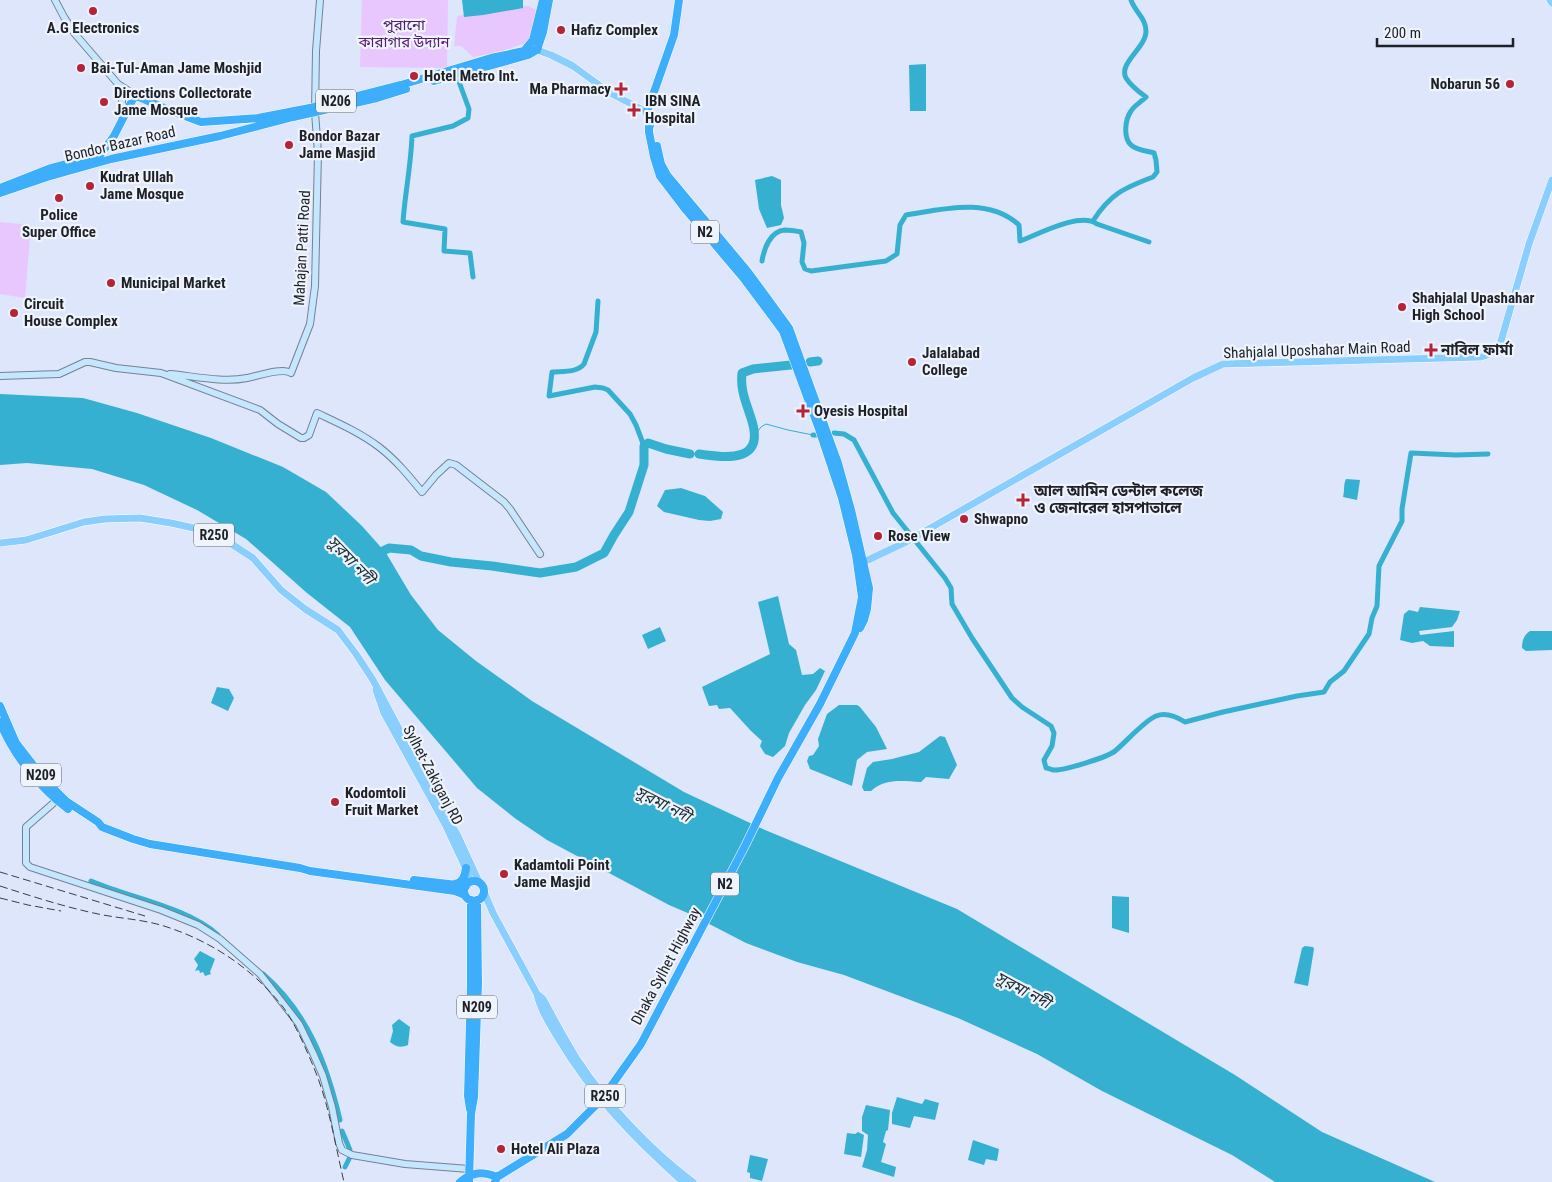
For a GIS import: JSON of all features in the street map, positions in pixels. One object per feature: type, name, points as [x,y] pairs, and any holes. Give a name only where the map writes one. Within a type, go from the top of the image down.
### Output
[{"type":"highway","points":[[538,44],[543,0]]},
{"type":"highway","points":[[538,44],[549,0]]},
{"type":"highway","points":[[647,112],[674,34],[679,0]]},
{"type":"highway","name":"Bondor Bazar Road","points":[[0,193],[47,177],[111,159],[220,136],[315,110],[377,98],[528,55],[538,44]]},
{"type":"highway","name":"N206","points":[[135,95],[201,122],[258,118],[315,110],[474,63],[524,51],[538,44]]},
{"type":"highway","points":[[0,188],[51,168],[100,155],[114,136],[135,95]]},
{"type":"highway","name":"N2","points":[[647,112],[661,164],[667,175],[748,272],[789,328],[843,478],[860,562]]},
{"type":"highway","name":"Dhaka Sylhet Highway","points":[[496,1180],[567,1134],[609,1089],[641,1044],[745,846],[778,778],[820,704],[856,633],[862,597],[860,562]]},
{"type":"highway","name":"N209","points":[[0,706],[16,743],[44,780],[66,801],[98,822],[102,827]]},
{"type":"highway","name":"N209","points":[[0,722],[15,752],[33,776],[73,813],[95,826],[150,844],[310,871],[455,891],[471,898]]},
{"type":"highway","name":"N209","points":[[300,868],[310,867],[453,884],[479,882]]},
{"type":"highway","points":[[453,884],[462,882],[466,868]]},
{"type":"highway","points":[[471,898],[482,897],[484,892],[483,886],[479,882]]},
{"type":"highway","name":"N209","points":[[468,884],[464,892],[471,898],[478,915],[478,984],[469,1175]]},
{"type":"highway","name":"N209","points":[[471,898],[468,1096],[471,1114]]},
{"type":"highway","name":"N2","points":[[469,1175],[488,1174],[496,1180]]},
{"type":"highway","points":[[460,1182],[469,1175]]},
{"type":"main road","points":[[538,44],[546,53],[573,66],[610,93],[647,112]]},
{"type":"main road","points":[[538,44],[546,53]]},
{"type":"main road","name":"Shahjalal Uposhahar Main Road","points":[[860,562],[906,542],[1193,378],[1224,364],[1481,357],[1492,353],[1501,341],[1529,244],[1552,180]]},
{"type":"main road","name":"R250","points":[[0,543],[26,540],[84,522],[140,518],[203,530],[230,543],[253,558],[281,590],[305,609],[338,630],[356,654],[373,680],[440,806],[457,834],[479,882]]},
{"type":"main road","name":"Sylhet-Zakiganj RD","points":[[373,680],[378,700],[384,713],[466,868],[468,884]]},
{"type":"main road","name":"R250","points":[[484,892],[493,913],[537,994],[538,1001],[553,1030],[569,1056],[586,1080],[631,1134],[683,1182]]},
{"type":"main road","name":"R250","points":[[471,898],[485,904],[493,913]]},
{"type":"main road","points":[[478,915],[482,909],[488,909],[493,913]]},
{"type":"main road","name":"R250","points":[[537,994],[543,999],[577,1059],[596,1086],[633,1129],[659,1154],[693,1182]]},
{"type":"street","points":[[55,0],[75,34],[118,84],[122,92],[122,122]]},
{"type":"street","points":[[315,110],[316,51],[320,0]]},
{"type":"street","points":[[118,84],[135,95]]},
{"type":"street","name":"Mahajan Patti Road","points":[[161,373],[236,380],[262,376],[278,370],[287,370],[291,373],[310,324],[314,286],[318,153],[315,110]]},
{"type":"street","points":[[0,376],[60,374],[85,362],[161,373],[260,410],[301,438],[309,434],[318,412],[364,436],[378,446],[404,471],[422,492],[449,463],[456,465],[504,502],[540,554]]},
{"type":"street","points":[[57,800],[26,828],[26,863],[30,867],[161,910],[198,925],[220,939],[260,974],[299,1024],[313,1053],[323,1076],[342,1150],[352,1155],[469,1175]]},
{"type":"green space","name":"পুরানো কারাগার উদ্যান","points":[[362,0],[448,0],[447,68],[360,67]]},
{"type":"green space","points":[[528,6],[538,11],[528,42],[502,51],[473,57],[461,46],[454,46],[457,17],[474,10]]},
{"type":"green space","points":[[0,222],[31,225],[25,298],[0,294]]},
{"type":"water","points":[[462,0],[523,0],[523,8],[464,17]]},
{"type":"water","points":[[926,64],[926,111],[910,111],[909,65]]},
{"type":"water","points":[[772,176],[781,180],[781,205],[784,218],[781,225],[767,228],[759,209],[755,180]]},
{"type":"water","name":"সুরমা নদী","points":[[0,394],[83,398],[137,413],[211,438],[283,467],[326,492],[362,526],[386,553],[411,595],[438,630],[476,661],[532,701],[684,792],[765,830],[957,909],[1235,1075],[1322,1132],[1435,1182],[1275,1182],[1232,1155],[1102,1091],[1037,1054],[958,1018],[844,975],[797,962],[746,943],[669,905],[547,840],[516,819],[477,788],[385,680],[350,627],[307,593],[246,539],[197,510],[144,485],[92,469],[27,463],[0,465]]},
{"type":"water","points":[[1346,479],[1360,480],[1357,500],[1343,497]]},
{"type":"water","points":[[681,488],[705,496],[723,512],[721,519],[699,520],[664,512],[657,506],[665,490]]},
{"type":"water","points":[[778,596],[789,644],[796,650],[802,675],[813,674],[820,668],[825,671],[816,690],[789,733],[785,746],[773,757],[765,754],[760,746],[762,741],[730,708],[719,709],[717,705],[709,706],[702,687],[770,654],[758,602]]},
{"type":"water","points":[[1420,607],[1460,611],[1452,627],[1419,631],[1420,635],[1454,631],[1454,647],[1430,646],[1423,641],[1412,643],[1400,640],[1404,614],[1409,610],[1418,612]]},
{"type":"water","points":[[660,627],[666,641],[648,649],[642,635]]},
{"type":"water","points":[[1530,631],[1552,631],[1552,650],[1526,651],[1522,648],[1524,638]]},
{"type":"water","points":[[217,687],[229,689],[234,698],[228,711],[211,703]]},
{"type":"water","points":[[839,705],[857,705],[860,707],[876,727],[887,749],[867,752],[857,760],[852,786],[810,769],[807,761],[809,756],[813,755],[819,746],[818,739],[827,714]]},
{"type":"water","points":[[940,736],[945,737],[957,765],[949,779],[926,777],[921,782],[894,781],[882,784],[871,791],[864,791],[862,787],[867,768],[873,762],[919,752]]},
{"type":"water","points":[[1112,896],[1129,897],[1129,933],[1112,928]]},
{"type":"water","points":[[1305,946],[1313,947],[1314,949],[1308,986],[1294,983],[1302,948]]},
{"type":"water","points":[[200,951],[215,959],[211,974],[205,976],[199,970],[195,971],[198,965],[194,959]]},
{"type":"water","points":[[399,1019],[410,1027],[408,1045],[401,1047],[390,1042],[393,1031],[392,1025]]},
{"type":"water","points":[[897,1097],[922,1104],[925,1099],[939,1103],[935,1120],[914,1116],[910,1128],[892,1124],[892,1113]]},
{"type":"water","points":[[866,1105],[890,1110],[888,1130],[883,1142],[886,1144],[881,1162],[896,1167],[894,1177],[862,1167],[867,1150],[868,1135],[862,1131],[862,1117]]},
{"type":"water","points":[[858,1132],[864,1135],[861,1157],[844,1154],[847,1133],[855,1134]]},
{"type":"water","points":[[973,1140],[999,1149],[997,1161],[986,1159],[984,1165],[968,1160]]},
{"type":"water","points":[[750,1155],[768,1159],[762,1181],[750,1178],[750,1173],[747,1172]]},
{"type":"waterway","points":[[1093,221],[1105,204],[1118,193],[1153,177],[1157,172],[1154,153],[1133,147],[1128,142],[1126,133],[1126,124],[1131,111],[1146,97],[1130,84],[1125,72],[1129,61],[1142,43],[1146,31],[1146,26],[1131,0]]},
{"type":"waterway","points":[[458,79],[469,109],[468,118],[453,126],[412,136],[403,222],[445,229],[444,251],[470,253],[473,277]]},
{"type":"waterway","points":[[762,261],[769,241],[775,234],[785,230],[801,232],[804,243],[802,262],[805,269],[811,271],[886,261],[897,254],[900,225],[906,215],[965,207],[980,208],[1007,216],[1019,225],[1020,241],[1058,225],[1080,220],[1090,221],[1149,242]]},
{"type":"waterway","points":[[598,301],[596,332],[584,364],[577,369],[552,372],[549,396],[595,387],[608,390],[630,414],[644,446]]},
{"type":"waterway","points":[[810,362],[818,361]]},
{"type":"waterway","points":[[699,454],[732,456],[749,450],[753,443],[754,433],[745,401],[742,373],[753,369],[791,365]]},
{"type":"waterway","points":[[754,436],[766,424],[813,435]]},
{"type":"waterway","points":[[834,433],[844,434],[854,440],[893,513],[945,578],[951,588],[952,604],[1012,698],[1051,726],[1054,733],[1052,746],[1044,760],[1046,768],[1054,770],[1075,766],[1111,754],[1146,722],[1156,716],[1171,716],[1185,722],[1297,696],[1324,692],[1330,682],[1344,671],[1369,634],[1372,618],[1377,606],[1379,566],[1402,521],[1402,509],[1411,453],[1488,454]]},
{"type":"waterway","points":[[373,556],[389,548],[411,550],[421,556],[451,562],[540,573],[576,567],[604,553],[629,512],[644,465],[644,446],[648,443],[690,454]]},
{"type":"waterway","points":[[91,881],[191,917],[218,935]]},
{"type":"waterway","points":[[263,974],[292,1005],[314,1041],[329,1079],[340,1120]]},
{"type":"waterway","points":[[342,1131],[350,1150]]},
{"type":"waterway","points":[[345,1167],[349,1159]]},
{"type":"railway","points":[[0,872],[145,916]]},
{"type":"railway","points":[[0,886],[77,909],[162,925],[202,941],[232,959],[259,981],[272,994],[292,1020],[314,1068],[324,1096],[344,1182]]},
{"type":"railway","points":[[0,898],[61,911]]},
{"type":"place","name":"A.G Electronics","points":[[93,11]]},
{"type":"place","name":"Hafiz Complex","points":[[561,30]]},
{"type":"place","name":"Bai-Tul-Aman Jame Moshjid","points":[[81,68]]},
{"type":"place","name":"Hotel Metro Int.","points":[[414,76]]},
{"type":"place","name":"Nobarun 56","points":[[1510,84]]},
{"type":"place","name":"Ma Pharmacy","points":[[621,89]]},
{"type":"place","name":"Directions Collectorate Jame Mosque","points":[[104,102]]},
{"type":"place","name":"IBN SINA Hospital","points":[[634,110]]},
{"type":"place","name":"Bondor Bazar Jame Masjid","points":[[289,145]]},
{"type":"place","name":"Kudrat Ullah Jame Mosque","points":[[90,186]]},
{"type":"place","name":"Police Super Office","points":[[59,198]]},
{"type":"place","name":"Municipal Market","points":[[111,283]]},
{"type":"place","name":"Shahjalal Upashahar High School","points":[[1402,307]]},
{"type":"place","name":"Circuit House Complex","points":[[14,313]]},
{"type":"place","name":"নাবিল ফার্মা","points":[[1431,350]]},
{"type":"place","name":"Jalalabad College","points":[[912,362]]},
{"type":"place","name":"Oyesis Hospital","points":[[803,411]]},
{"type":"place","name":"আল আমিন ডেন্টাল কলেজ ও জেনারেল হাসপাতালে","points":[[1023,500]]},
{"type":"place","name":"Shwapno","points":[[964,519]]},
{"type":"place","name":"Rose View","points":[[878,536]]},
{"type":"place","name":"Kodomtoli Fruit Market","points":[[335,802]]},
{"type":"place","name":"Kadamtoli Point Jame Masjid","points":[[504,874]]},
{"type":"place","name":"Hotel Ali Plaza","points":[[501,1149]]}]
